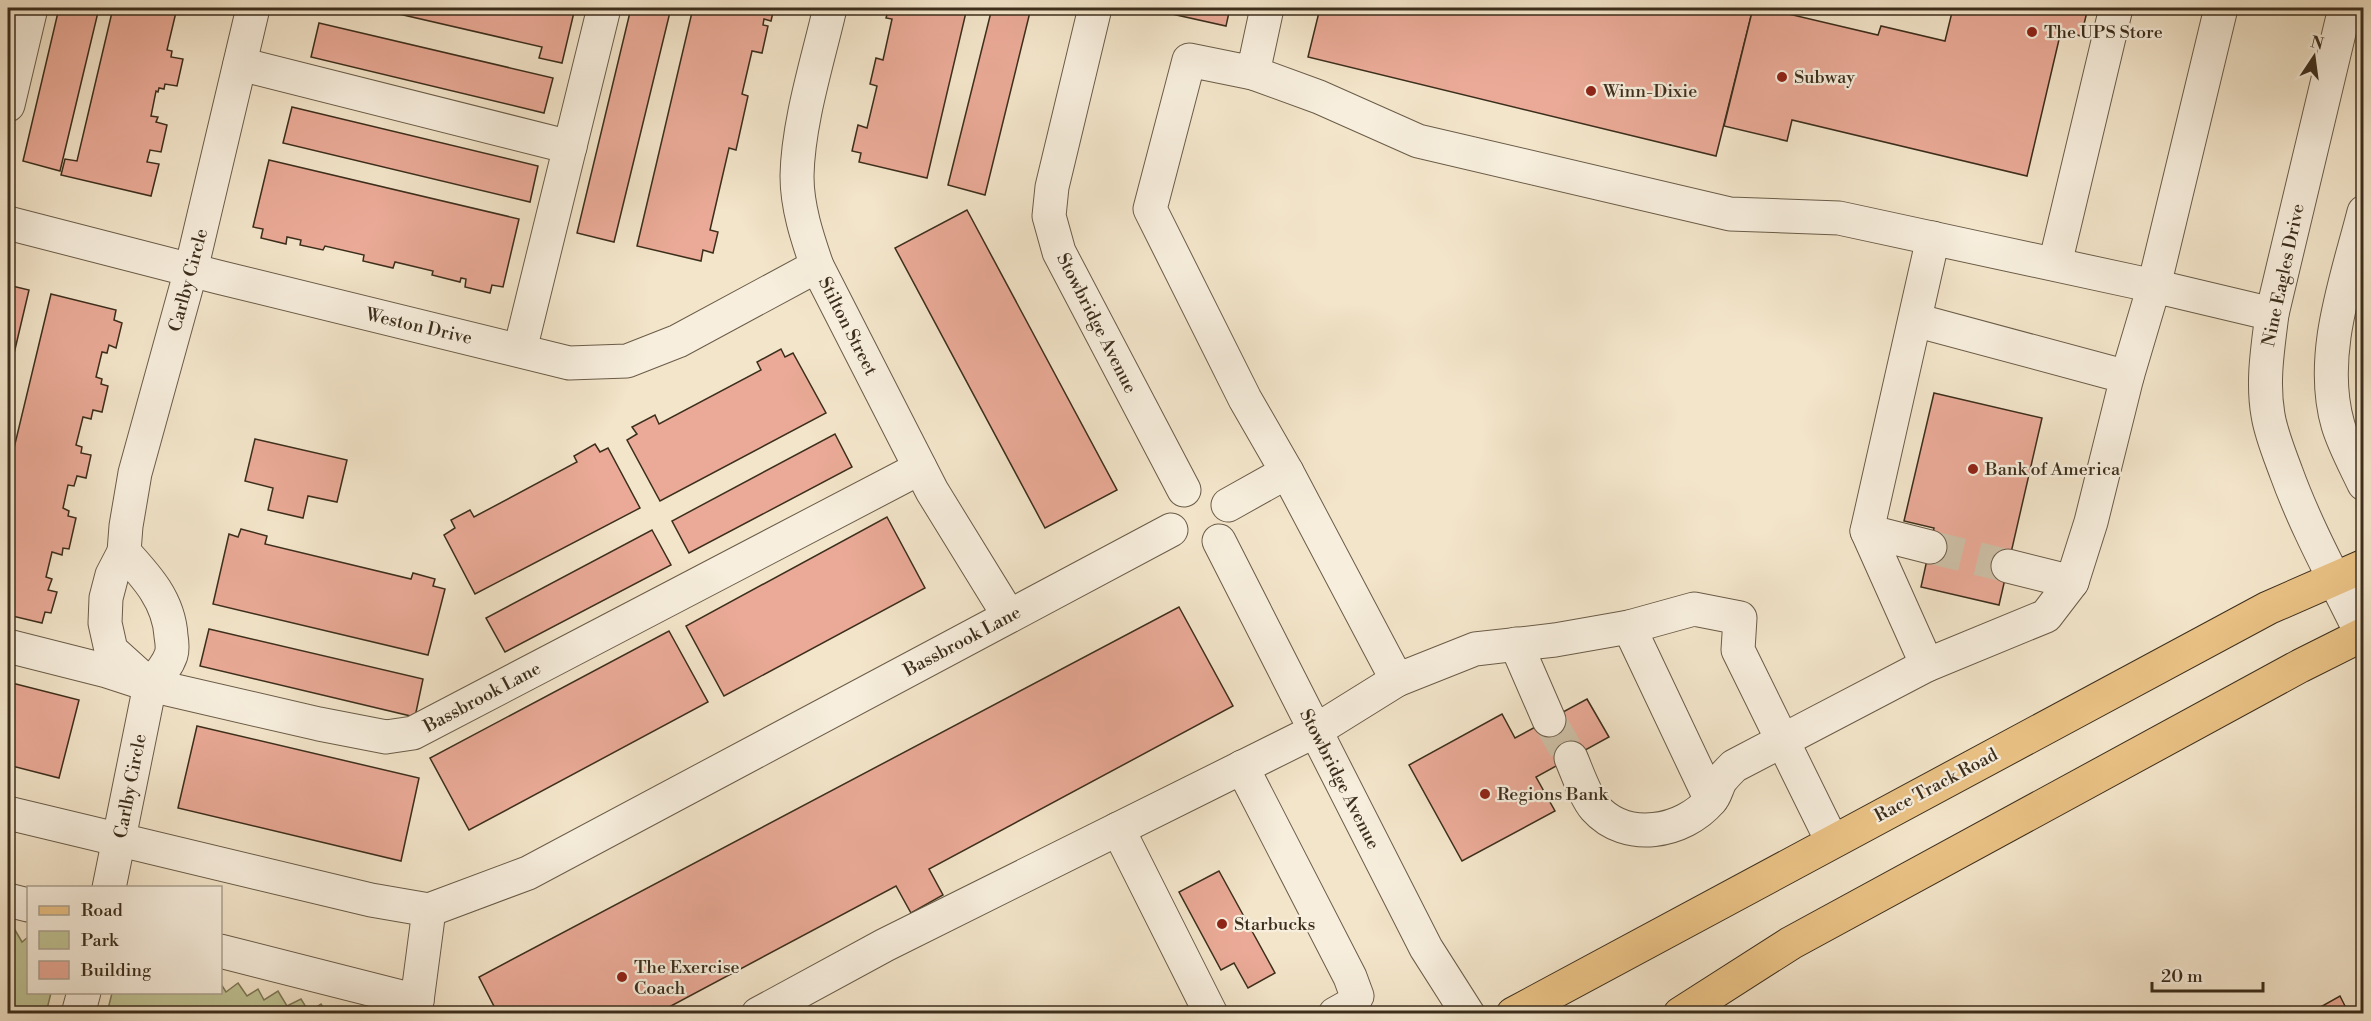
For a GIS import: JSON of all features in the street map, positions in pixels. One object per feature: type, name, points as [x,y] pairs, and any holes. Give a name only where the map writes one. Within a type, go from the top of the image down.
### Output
[{"type":"main road","name":"Race Track Road","points":[[1513,1014],[2268,608],[2364,566]]},
{"type":"main road","points":[[1680,1014],[1791,943],[2300,666],[2363,636]]},
{"type":"street","points":[[8,105],[31,8]]},
{"type":"street","name":"Carlby Circle","points":[[150,685],[111,650],[105,623],[106,598],[112,575],[124,552],[135,473],[191,270],[254,8]]},
{"type":"street","points":[[520,350],[604,8]]},
{"type":"street","name":"Stilton Street","points":[[830,8],[805,114],[797,176],[803,227],[817,266],[932,491],[1009,616]]},
{"type":"street","name":"Stowbridge Avenue","points":[[1095,8],[1052,187],[1049,216],[1059,252],[1184,490]]},
{"type":"street","points":[[1253,73],[1267,8]]},
{"type":"street","points":[[2055,264],[2116,8]]},
{"type":"street","points":[[1571,758],[1595,808],[1613,822],[1636,831],[1657,830],[1685,821],[1711,800],[1722,779],[1734,766],[1927,665],[2046,616],[2072,582],[2091,522],[2127,377],[2154,286],[2221,8]]},
{"type":"street","name":"Nine Eagles Drive","points":[[2345,8],[2272,314],[2265,363],[2268,414],[2277,449],[2300,510],[2363,636]]},
{"type":"street","points":[[1397,680],[1287,472],[1245,399],[1150,209],[1189,60],[1253,73],[1319,97],[1418,141],[1730,214],[1839,218],[2055,264],[2272,314]]},
{"type":"street","points":[[240,64],[570,147]]},
{"type":"street","points":[[2364,212],[2338,318],[2331,359],[2331,383],[2337,423],[2364,484]]},
{"type":"street","name":"Weston Drive","points":[[8,223],[569,363],[627,361],[678,341],[817,266]]},
{"type":"street","points":[[1927,665],[1867,531],[1934,238]]},
{"type":"street","points":[[1914,320],[2127,377]]},
{"type":"street","name":"Bassbrook Lane","points":[[8,646],[150,685],[386,737],[413,733],[920,468]]},
{"type":"street","points":[[1228,505],[1287,472]]},
{"type":"street","points":[[1193,486],[1205,486],[1217,491],[1228,505],[1231,514],[1229,526],[1219,541],[1198,548],[1187,545],[1172,530],[1168,519],[1172,502],[1184,490],[1193,486]]},
{"type":"street","name":"Bassbrook Lane","points":[[429,910],[528,873],[1172,530]]},
{"type":"street","points":[[1867,531],[1930,547]]},
{"type":"street","name":"Stowbridge Avenue","points":[[1219,541],[1426,948],[1467,1014]]},
{"type":"street","name":"Carlby Circle","points":[[109,886],[150,685],[164,669],[172,652],[171,624],[161,597],[144,573],[124,552]]},
{"type":"street","points":[[2008,566],[2072,582]]},
{"type":"street","points":[[758,1014],[885,945],[1315,731],[1397,680],[1475,650],[1555,640],[1629,627],[1694,609],[1740,618],[1738,650],[1832,841]]},
{"type":"street","points":[[1629,627],[1711,800]]},
{"type":"street","points":[[1516,644],[1549,720]]},
{"type":"street","points":[[1242,767],[1350,977],[1357,996],[1351,1005],[1335,1014]]},
{"type":"street","points":[[8,813],[371,900],[429,910],[420,1007],[222,952]]},
{"type":"street","points":[[1118,829],[1211,1014]]},
{"type":"street","points":[[8,900],[27,905]]},
{"type":"street","points":[[78,1014],[84,994]]},
{"type":"green space","points":[[15,930],[22,942],[27,938],[27,994],[51,994],[46,1013],[8,1013],[8,935]]},
{"type":"green space","points":[[238,983],[247,996],[258,989],[264,1000],[278,991],[287,1006],[301,999],[309,1012],[321,1004],[327,1013],[107,1013],[112,994],[222,994],[222,986],[226,992]]},
{"type":"building","points":[[59,8],[99,8],[60,171],[23,161]]},
{"type":"building","points":[[113,8],[177,8],[167,50],[172,51],[171,57],[183,59],[177,86],[165,84],[164,89],[159,88],[158,92],[156,91],[151,116],[158,117],[156,122],[167,125],[161,152],[150,150],[147,162],[159,164],[151,196],[61,175],[65,159],[77,161]]},
{"type":"building","points":[[373,8],[575,8],[562,63],[539,58],[542,47]]},
{"type":"building","points":[[631,8],[671,8],[614,242],[577,233]]},
{"type":"building","points":[[693,8],[774,8],[771,21],[764,19],[763,25],[768,26],[762,53],[752,51],[742,94],[748,96],[736,150],[729,148],[710,230],[718,232],[713,253],[703,250],[701,261],[637,246]]},
{"type":"building","points":[[889,8],[967,8],[927,178],[859,162],[861,153],[852,151],[858,125],[867,128],[877,86],[870,84],[876,58],[883,60],[892,19],[886,18]]},
{"type":"building","points":[[992,8],[1031,8],[985,195],[948,185]]},
{"type":"building","points":[[1145,8],[1230,8],[1226,26]]},
{"type":"building","name":"Winn-Dixie","points":[[1320,8],[1753,8],[1716,156],[1308,57]]},
{"type":"building","points":[[1753,8],[1763,8],[1878,35],[1881,26],[1945,41],[1953,8],[2088,8],[2081,36],[2061,31],[2027,176],[1792,120],[1787,141],[1724,126]]},
{"type":"building","points":[[319,23],[553,78],[544,113],[311,57]]},
{"type":"building","points":[[292,107],[538,166],[530,202],[283,143]]},
{"type":"building","points":[[269,160],[519,219],[503,287],[492,285],[490,293],[465,287],[466,279],[461,278],[460,282],[432,275],[433,271],[395,262],[393,268],[363,261],[364,255],[325,246],[323,250],[300,245],[301,240],[287,237],[286,244],[261,238],[263,229],[253,227]]},
{"type":"building","points":[[967,210],[1117,490],[1045,528],[895,248]]},
{"type":"building","points":[[8,285],[29,290],[8,379]]},
{"type":"building","points":[[51,294],[116,310],[114,320],[122,323],[116,348],[109,345],[107,353],[102,352],[96,377],[102,379],[101,384],[108,386],[102,412],[93,410],[91,419],[83,417],[76,445],[82,447],[81,453],[91,455],[86,478],[77,476],[74,486],[68,485],[63,508],[69,511],[68,516],[76,518],[69,549],[63,548],[62,555],[52,552],[46,577],[52,579],[48,590],[57,592],[51,613],[45,612],[42,623],[8,615],[8,473]]},
{"type":"building","points":[[781,349],[785,357],[793,353],[826,413],[660,501],[627,440],[637,434],[632,427],[655,415],[659,424],[761,370],[757,362]]},
{"type":"building","name":"Bank of America","points":[[1934,393],[2042,418],[1999,605],[1921,587],[1934,528],[1904,521]]},
{"type":"building","points":[[835,434],[852,467],[689,553],[672,521]]},
{"type":"building","points":[[255,439],[347,460],[337,502],[308,496],[303,518],[268,510],[273,488],[245,481]]},
{"type":"building","points":[[595,444],[600,452],[608,448],[640,508],[475,594],[444,535],[455,528],[451,520],[470,510],[474,517],[577,462],[574,456]]},
{"type":"building","points":[[887,517],[925,588],[724,696],[686,626]]},
{"type":"building","points":[[241,529],[267,536],[265,544],[411,579],[413,573],[435,579],[433,586],[445,589],[428,655],[213,604],[229,534],[238,537]]},
{"type":"building","points":[[652,530],[671,565],[505,652],[486,618]]},
{"type":"building","points":[[1179,607],[1233,706],[929,869],[943,895],[911,913],[896,886],[656,1014],[498,1014],[479,977]]},
{"type":"building","points":[[209,629],[423,679],[415,717],[200,666]]},
{"type":"building","points":[[669,631],[708,702],[469,830],[430,758]]},
{"type":"building","points":[[8,682],[79,700],[59,778],[8,765]]},
{"type":"building","name":"Regions Bank","points":[[1587,699],[1609,737],[1536,777],[1555,811],[1462,861],[1409,765],[1502,714],[1515,738]]},
{"type":"building","points":[[197,726],[419,778],[401,861],[178,808]]},
{"type":"building","name":"Starbucks","points":[[1219,871],[1275,973],[1248,988],[1234,963],[1221,970],[1179,892]]},
{"type":"building","points":[[2340,996],[2349,1014],[2308,1014]]},
{"type":"tunnel","points":[[1930,547],[2008,566]]},
{"type":"tunnel","points":[[1549,720],[1571,758]]},
{"type":"place","name":"The UPS Store","points":[[2032,32]]},
{"type":"place","name":"Subway","points":[[1782,77]]},
{"type":"place","name":"Winn-Dixie","points":[[1591,91]]},
{"type":"place","name":"Bank of America","points":[[1973,469]]},
{"type":"place","name":"Regions Bank","points":[[1485,794]]},
{"type":"place","name":"Starbucks","points":[[1222,924]]},
{"type":"place","name":"The Exercise Coach","points":[[622,977]]}]
